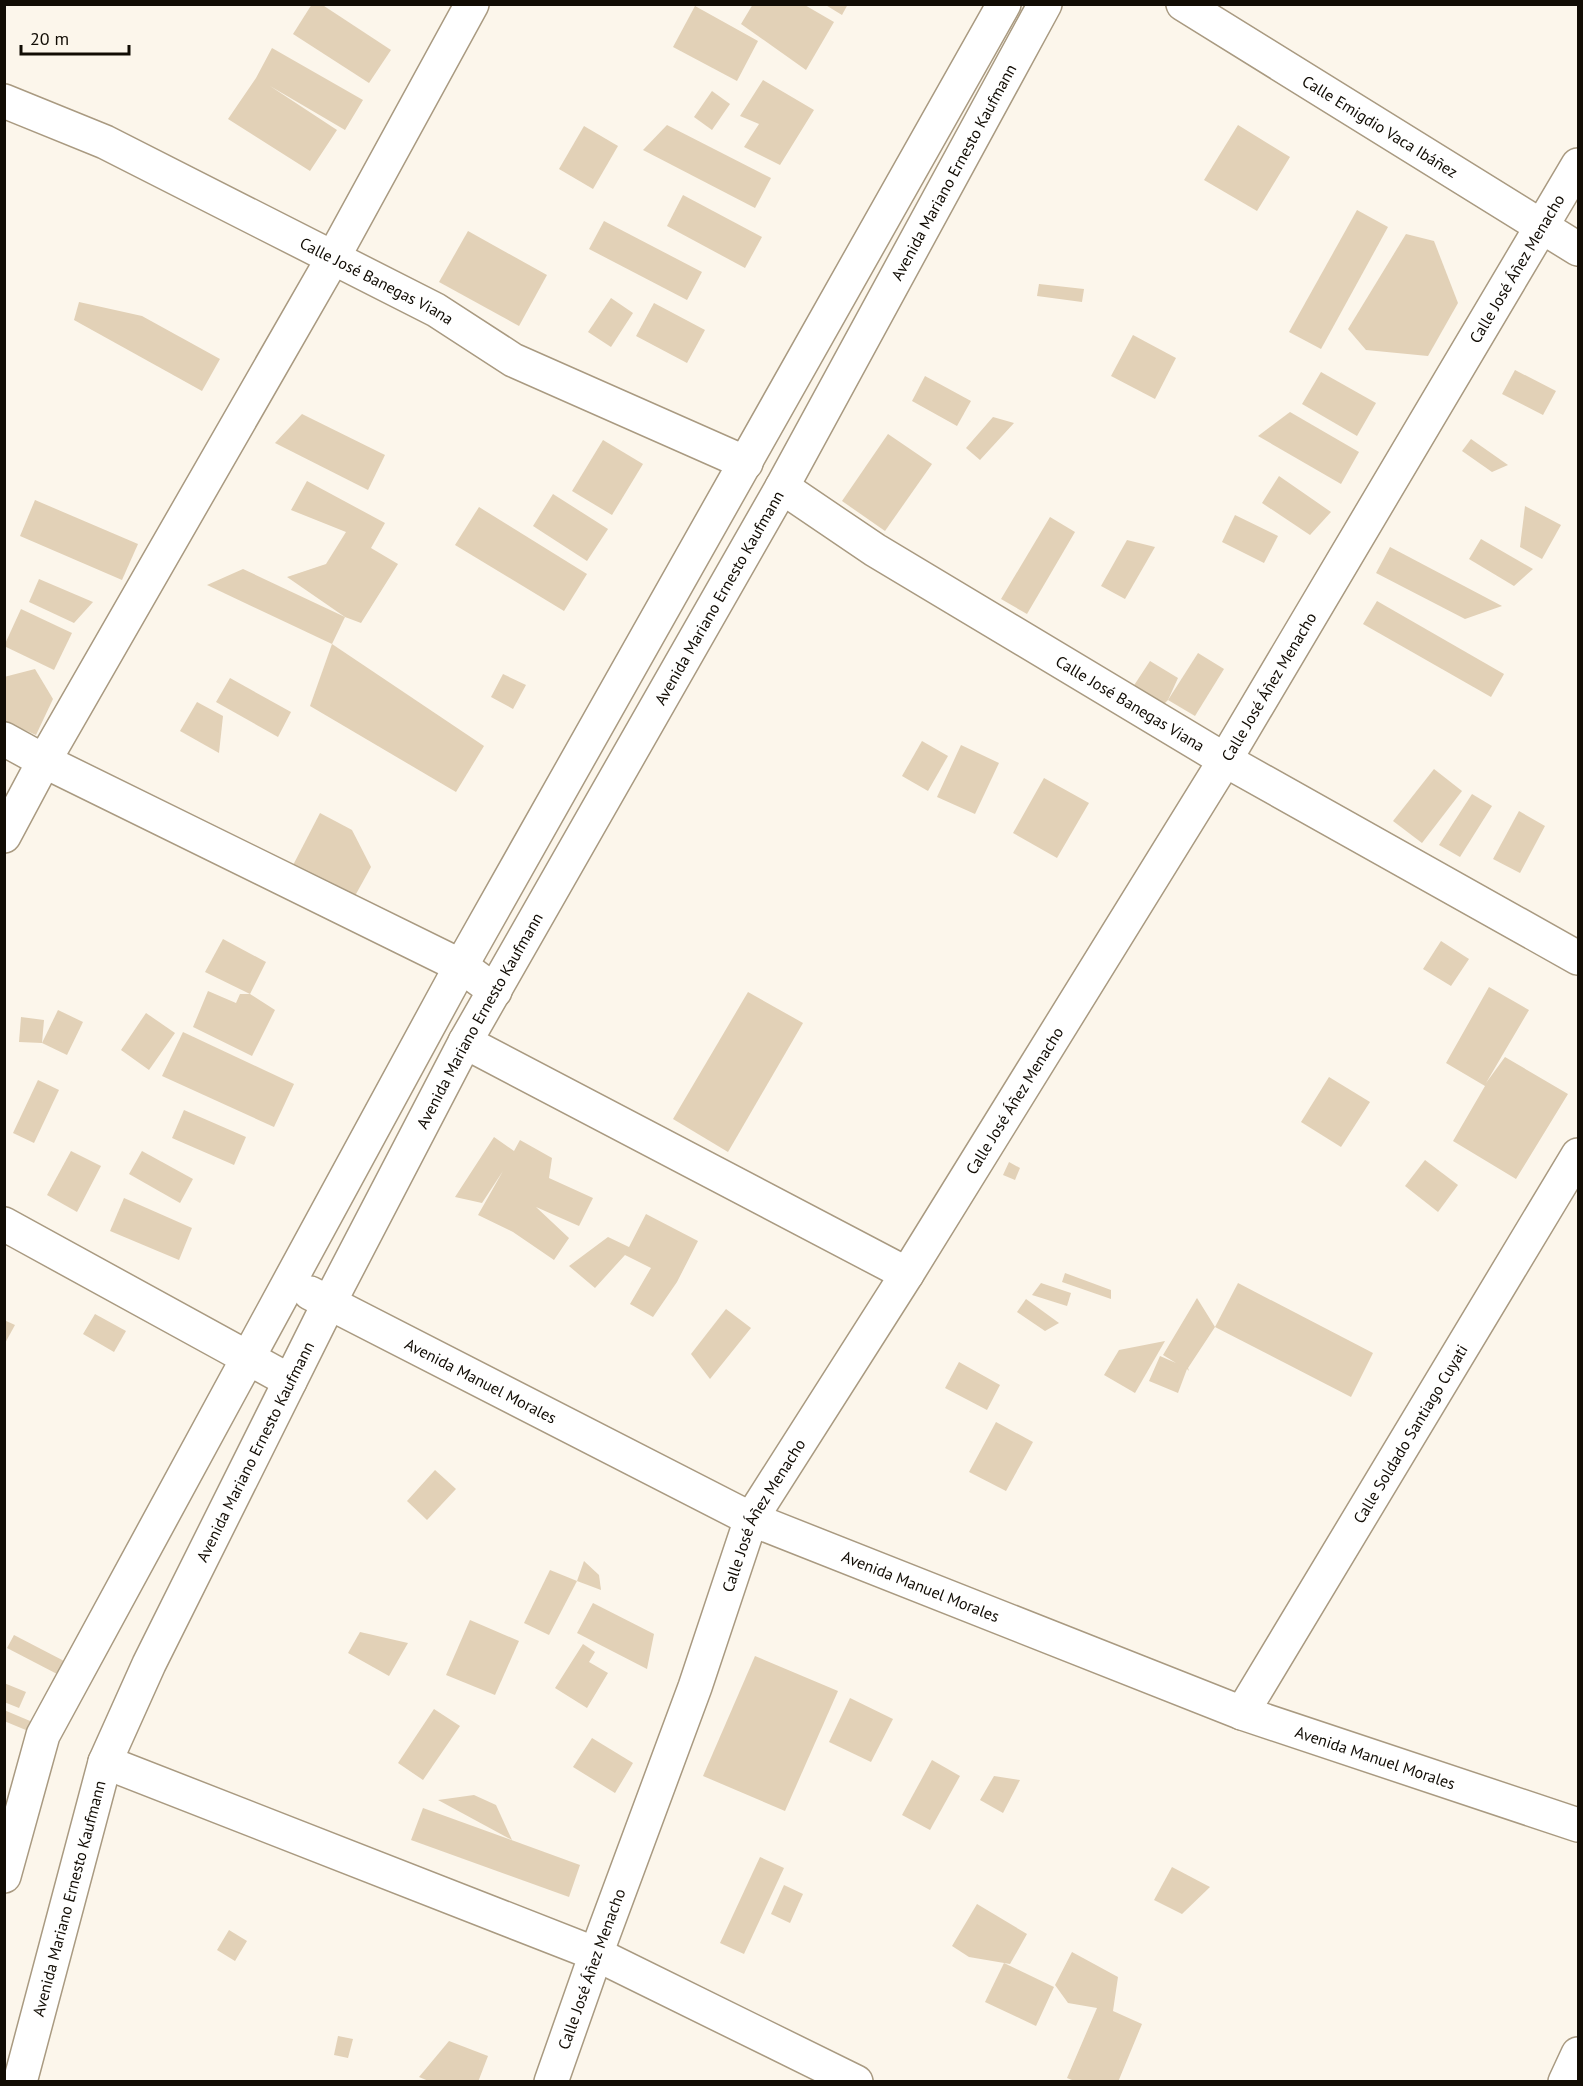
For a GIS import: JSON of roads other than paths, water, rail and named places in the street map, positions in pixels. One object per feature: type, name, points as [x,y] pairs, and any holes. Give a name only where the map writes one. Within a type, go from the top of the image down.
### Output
[{"type":"street","points":[[4,836],[44,761],[333,258],[472,4]]},
{"type":"street","points":[[4,1876],[43,1735],[460,966],[1004,4]]},
{"type":"street","name":"Avenida Mariano Ernesto Kaufmann","points":[[20,2082],[105,1762],[149,1664],[330,1302],[465,1042],[782,487],[1045,4]]},
{"type":"street","name":"Calle Emigdio Vaca Ibáñez","points":[[1183,4],[1578,249]]},
{"type":"street","name":"Calle José Banegas Viana","points":[[4,101],[105,142],[436,310],[513,360],[746,463]]},
{"type":"street","name":"Calle José Áñez Menacho","points":[[551,2082],[695,1687],[750,1519],[907,1274],[1224,760],[1543,228],[1578,165]]},
{"type":"street","name":"Calle José Banegas Viana","points":[[782,487],[875,550],[1224,760],[1578,958]]},
{"type":"street","points":[[4,739],[44,761],[460,966],[495,991]]},
{"type":"street","points":[[465,1042],[907,1274]]},
{"type":"street","name":"Calle Soldado Santiago Cuyati","points":[[1242,1713],[1578,1155]]},
{"type":"street","points":[[4,1224],[290,1381]]},
{"type":"street","name":"Avenida Manuel Morales","points":[[289,1284],[330,1302],[750,1519],[1242,1713],[1578,1826]]},
{"type":"street","points":[[105,1762],[596,1954],[856,2082]]},
{"type":"street","points":[[1565,2082],[1578,2054]]}]
